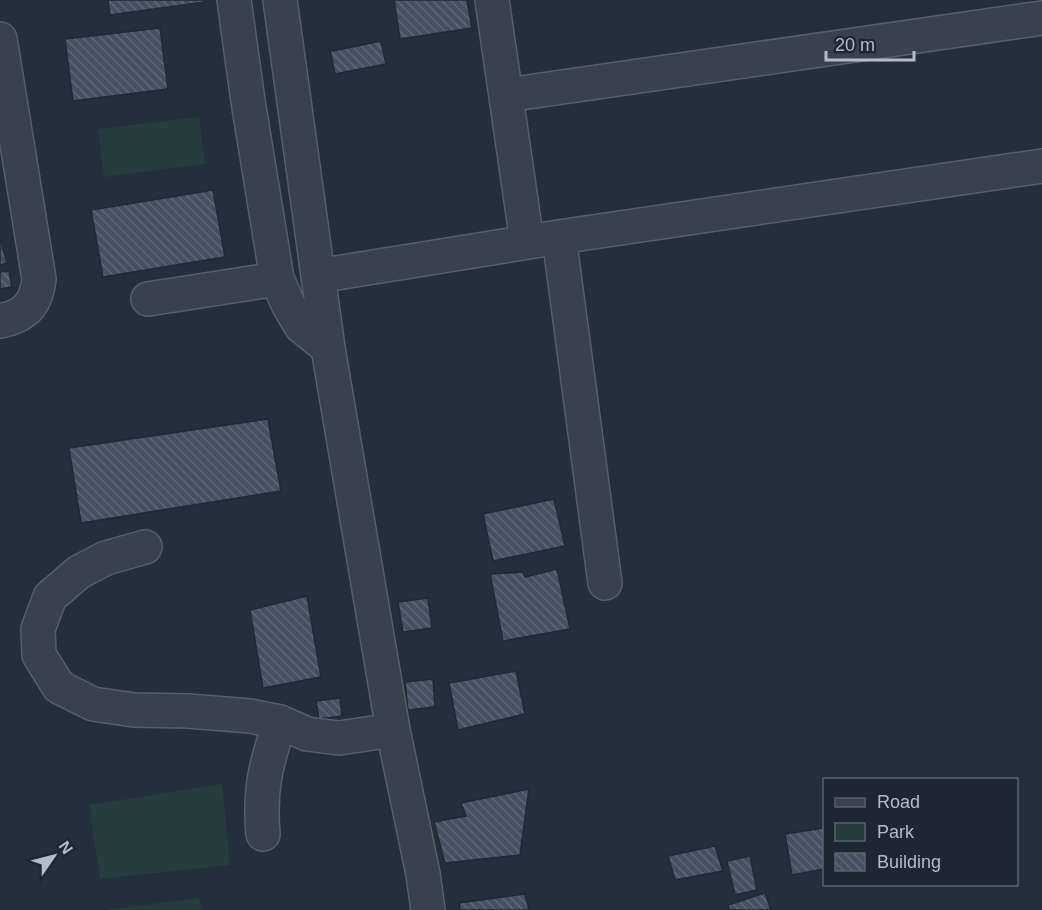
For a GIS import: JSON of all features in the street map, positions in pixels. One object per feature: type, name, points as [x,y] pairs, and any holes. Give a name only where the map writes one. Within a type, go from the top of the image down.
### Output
[{"type":"street","points":[[234,0],[277,279],[300,326],[328,348]]},
{"type":"street","points":[[280,0],[328,348],[393,730],[423,874],[428,910]]},
{"type":"street","points":[[492,0],[527,242]]},
{"type":"street","points":[[507,95],[1042,18]]},
{"type":"street","points":[[0,39],[39,279],[38,295],[28,309],[13,318],[0,321]]},
{"type":"street","points":[[318,276],[559,237],[1042,166]]},
{"type":"street","points":[[559,237],[605,583]]},
{"type":"street","points":[[148,299],[277,279]]},
{"type":"street","points":[[145,548],[106,558],[79,572],[50,597],[38,628],[39,656],[59,687],[93,704],[134,710],[240,715],[280,722],[307,734],[339,738],[393,730]]},
{"type":"street","points":[[263,834],[261,809],[264,770],[280,722]]},
{"type":"green space","points":[[199,117],[205,164],[104,177],[98,129]]},
{"type":"green space","points":[[222,784],[230,865],[100,879],[89,805]]},
{"type":"green space","points":[[199,898],[201,910],[105,910]]},
{"type":"building","points":[[108,0],[204,0],[205,2],[110,15]]},
{"type":"building","points":[[394,0],[467,0],[472,28],[400,39]]},
{"type":"building","points":[[160,28],[168,89],[73,101],[65,39]]},
{"type":"building","points":[[381,41],[386,64],[335,74],[330,49],[333,51]]},
{"type":"building","points":[[213,190],[225,257],[103,277],[91,210]]},
{"type":"building","points":[[0,242],[7,263],[0,265]]},
{"type":"building","points":[[9,271],[12,287],[0,289],[0,272]]},
{"type":"building","points":[[268,419],[281,491],[81,523],[69,448]]},
{"type":"building","points":[[554,499],[565,546],[493,561],[483,514]]},
{"type":"building","points":[[557,569],[570,629],[503,641],[490,574],[523,572],[525,577]]},
{"type":"building","points":[[307,596],[321,677],[263,688],[250,610]]},
{"type":"building","points":[[428,598],[432,628],[403,632],[398,602]]},
{"type":"building","points":[[516,671],[525,714],[458,730],[449,683]]},
{"type":"building","points":[[433,679],[435,707],[408,710],[405,682]]},
{"type":"building","points":[[340,698],[342,716],[319,719],[316,701]]},
{"type":"building","points":[[529,789],[520,855],[445,863],[434,822],[466,816],[461,803]]},
{"type":"building","points":[[823,828],[823,869],[792,875],[785,834]]},
{"type":"building","points":[[715,846],[723,871],[675,880],[668,856]]},
{"type":"building","points":[[750,856],[757,890],[735,895],[727,861]]},
{"type":"building","points":[[765,893],[771,910],[729,910],[728,905]]},
{"type":"building","points":[[525,894],[529,910],[460,910],[459,903]]}]
